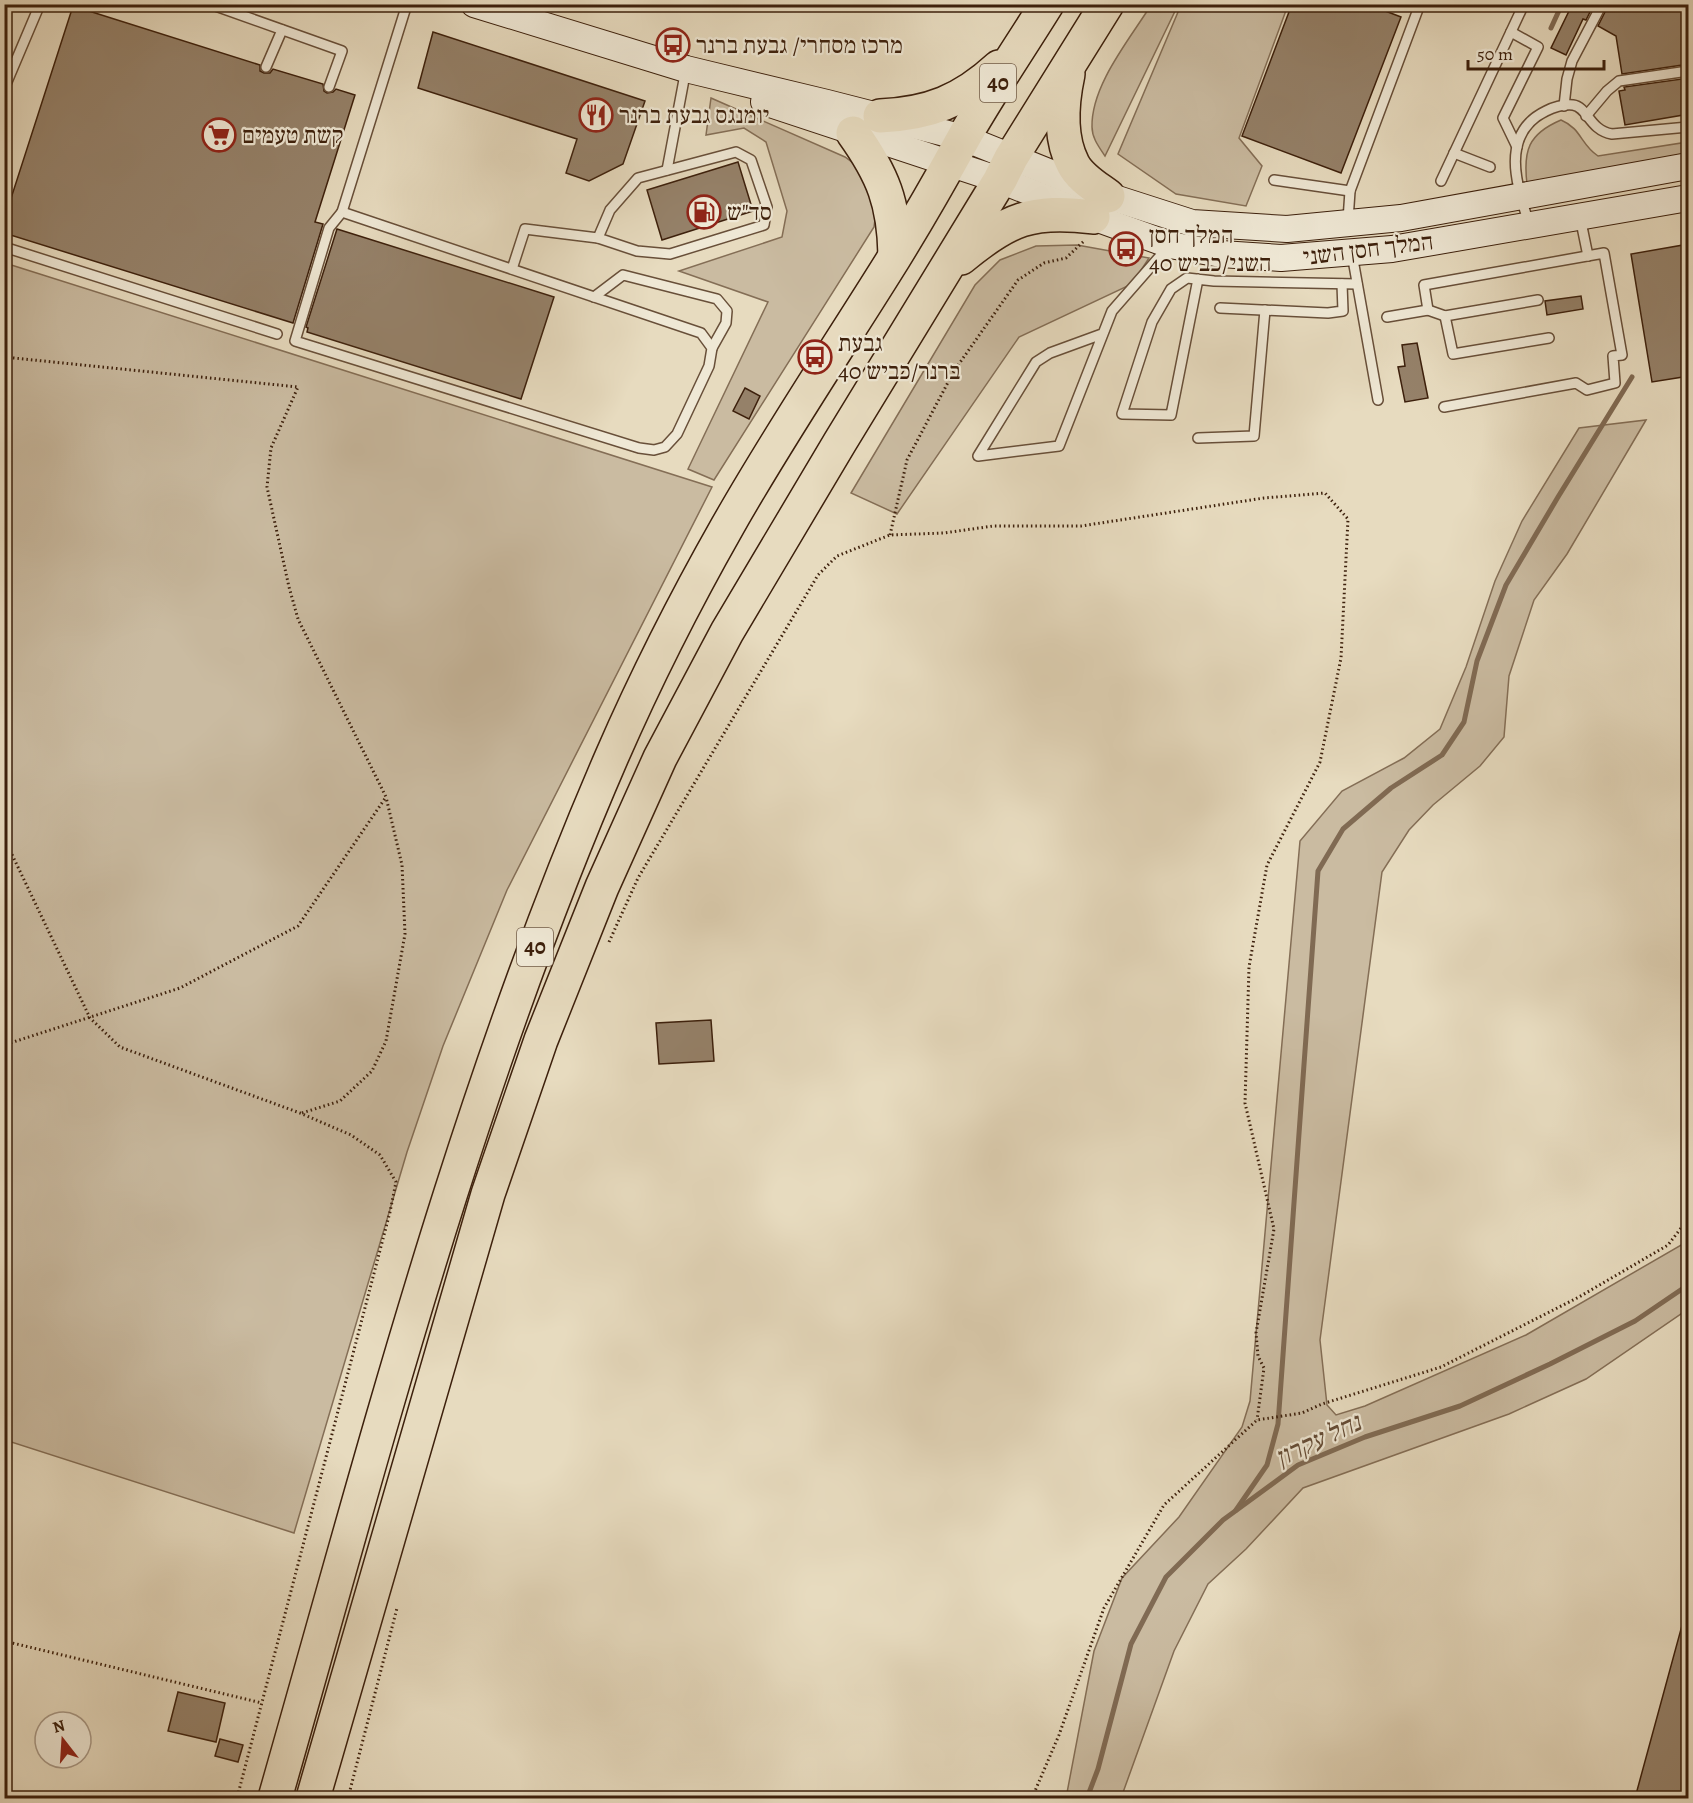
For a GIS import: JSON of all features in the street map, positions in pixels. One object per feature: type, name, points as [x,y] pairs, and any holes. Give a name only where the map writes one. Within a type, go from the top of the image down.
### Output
[{"type":"highway","name":"40","points":[[275,1798],[453,1183],[500,1043],[558,885],[613,754],[667,639],[711,556],[775,446],[896,255],[1047,4]]},
{"type":"highway","name":"40","points":[[313,1798],[488,1194],[541,1040],[602,887],[660,758],[727,632],[1107,4]]},
{"type":"highway","points":[[896,255],[894,224],[886,188],[868,154],[866,125],[932,110],[958,96],[992,74],[1026,37]]},
{"type":"highway","points":[[939,280],[971,249],[1008,224],[1026,217],[1067,214],[1101,207],[1083,176],[1073,165],[1067,148],[1064,130],[1065,94],[1072,60]]},
{"type":"street","name":"המלך חסן השני","points":[[474,4],[957,151],[1101,207],[1170,245],[1221,254],[1281,258],[1392,249],[1689,198]]},
{"type":"street","name":"המלך חסן השני","points":[[1101,207],[1192,223],[1287,229],[1401,218],[1689,166]]},
{"type":"lane","points":[[4,89],[40,4]]},
{"type":"lane","points":[[210,4],[342,51],[329,87]]},
{"type":"lane","points":[[407,4],[342,212],[329,228],[296,341],[639,448],[654,450],[665,447],[677,434],[708,366],[712,348],[726,323],[727,311],[717,299],[622,275],[594,297]]},
{"type":"lane","points":[[1348,224],[1350,191],[1420,4]]},
{"type":"lane","points":[[1441,181],[1524,4]]},
{"type":"lane","points":[[1564,106],[1572,61],[1602,4]]},
{"type":"lane","points":[[266,67],[282,30]]},
{"type":"lane","points":[[1511,32],[1538,47],[1503,118],[1516,147]]},
{"type":"lane","points":[[667,170],[686,69]]},
{"type":"lane","points":[[1586,116],[1607,91],[1619,81],[1689,70]]},
{"type":"lane","points":[[1530,225],[1519,197],[1514,163],[1516,147],[1523,130],[1538,115],[1557,106],[1573,105],[1581,108],[1602,132],[1612,135],[1689,127]]},
{"type":"lane","points":[[512,269],[525,229],[598,238],[637,251],[670,254],[764,225],[767,207],[751,160],[736,152],[638,178],[610,210],[598,238]]},
{"type":"lane","points":[[1454,153],[1490,167]]},
{"type":"lane","points":[[1274,180],[1350,191]]},
{"type":"lane","points":[[342,212],[701,333],[712,348]]},
{"type":"lane","points":[[1580,216],[1588,256]]},
{"type":"lane","points":[[1102,334],[1050,353],[1036,362],[978,456],[1059,446],[1112,311],[1170,245]]},
{"type":"lane","points":[[4,247],[277,334]]},
{"type":"lane","points":[[1352,253],[1377,400]]},
{"type":"lane","points":[[1428,310],[1424,285],[1604,253],[1622,355],[1613,356],[1616,383],[1587,390],[1576,383],[1444,406]]},
{"type":"lane","points":[[1198,279],[1171,416],[1122,414],[1152,322],[1172,289],[1187,278],[1198,279],[1214,281],[1357,284]]},
{"type":"lane","points":[[1220,308],[1343,311],[1342,284]]},
{"type":"lane","points":[[1387,317],[1428,310],[1445,315],[1538,300]]},
{"type":"lane","points":[[1198,438],[1254,436],[1265,310]]},
{"type":"lane","points":[[1445,315],[1453,354],[1549,338]]},
{"type":"path","points":[[890,535],[907,460],[954,371],[1018,280],[1044,263],[1066,258],[1085,240],[1101,207]]},
{"type":"path","points":[[4,357],[298,387],[271,448],[267,487],[298,619],[386,797],[402,865],[405,934],[386,1041],[372,1071],[340,1101],[300,1113]]},
{"type":"path","points":[[606,949],[638,878],[818,575],[837,556],[890,535],[944,533],[993,526],[1081,526],[1264,498],[1325,493],[1348,519],[1341,658],[1320,762],[1268,865],[1250,967],[1245,1103],[1274,1229],[1256,1333],[1258,1356],[1264,1368],[1257,1420]]},
{"type":"path","points":[[4,1045],[180,988],[298,926],[386,797]]},
{"type":"path","points":[[4,829],[6,843],[90,1018],[120,1047],[300,1113],[351,1136],[380,1155],[396,1182],[237,1798]]},
{"type":"path","points":[[1032,1798],[1059,1735],[1104,1608],[1164,1505],[1257,1420],[1302,1413],[1322,1404],[1441,1368],[1579,1297],[1668,1245],[1689,1219]]},
{"type":"path","points":[[348,1798],[397,1608]]},
{"type":"path","points":[[4,1641],[262,1702]]},
{"type":"shaded area","points":[[1151,5],[1178,5],[1105,156],[1093,135],[1093,111],[1113,63]]},
{"type":"shaded area","points":[[1181,5],[1288,5],[1239,138],[1262,166],[1246,206],[1176,194],[1118,154]]},
{"type":"shaded area","points":[[711,98],[845,157],[868,174],[877,203],[874,227],[714,480],[688,469],[768,302],[679,271],[782,237],[787,211],[766,142],[744,128],[706,135]]},
{"type":"shaded area","points":[[1561,120],[1573,128],[1598,156],[1688,142],[1688,156],[1527,184],[1526,162],[1530,145],[1541,131]]},
{"type":"shaded area","points":[[1077,245],[1149,258],[1132,284],[1019,337],[897,514],[851,493],[975,285],[1000,260],[1036,246]]},
{"type":"shaded area","points":[[5,263],[712,487],[507,890],[443,1046],[407,1152],[294,1533],[5,1440]]},
{"type":"shaded area","points":[[1646,420],[1567,554],[1534,600],[1509,676],[1504,737],[1480,766],[1433,805],[1409,830],[1382,872],[1320,1340],[1327,1405],[1336,1415],[1365,1406],[1526,1335],[1688,1241],[1688,1309],[1586,1379],[1509,1414],[1303,1488],[1246,1549],[1208,1584],[1174,1651],[1121,1798],[1066,1798],[1094,1651],[1122,1578],[1179,1517],[1242,1427],[1250,1401],[1300,841],[1342,791],[1404,758],[1440,729],[1466,667],[1495,581],[1522,521],[1579,428]]},
{"type":"building","points":[[1292,4],[1367,4],[1401,17],[1341,173],[1242,136]]},
{"type":"building","points":[[1556,4],[1594,4],[1586,20],[1583,19],[1566,55],[1551,48],[1569,11]]},
{"type":"building","points":[[1609,4],[1689,4],[1689,64],[1622,74],[1616,36],[1598,26]]},
{"type":"building","points":[[73,6],[260,65],[260,71],[264,73],[270,73],[273,69],[323,84],[324,91],[327,93],[336,89],[355,95],[315,222],[323,224],[293,323],[4,233],[4,220]]},
{"type":"building","points":[[433,32],[645,101],[623,164],[589,181],[566,173],[577,139],[418,88]]},
{"type":"building","points":[[1689,78],[1689,114],[1625,125],[1619,91],[1625,90],[1624,87]]},
{"type":"building","points":[[738,162],[753,211],[662,240],[647,190]]},
{"type":"building","points":[[337,229],[554,297],[521,399],[307,332],[306,327]]},
{"type":"building","points":[[1689,244],[1689,376],[1652,382],[1631,254]]},
{"type":"building","points":[[1581,296],[1583,309],[1547,315],[1545,301]]},
{"type":"building","points":[[1417,343],[1428,398],[1405,402],[1398,367],[1405,366],[1402,345]]},
{"type":"building","points":[[745,388],[760,396],[749,419],[733,411]]},
{"type":"building","points":[[711,1020],[714,1061],[659,1064],[656,1023]]},
{"type":"building","points":[[1684,1618],[1689,1619],[1689,1798],[1635,1798]]},
{"type":"building","points":[[178,1692],[225,1703],[216,1742],[168,1731]]},
{"type":"building","points":[[220,1739],[243,1745],[238,1762],[215,1756]]},
{"type":"waterway","points":[[1551,28],[1562,4]]},
{"type":"waterway","points":[[1236,1510],[1267,1465],[1278,1424],[1318,871],[1343,829],[1391,788],[1442,755],[1464,722],[1477,661],[1506,585],[1632,377]]},
{"type":"waterway","name":"נחל עקרון","points":[[1087,1798],[1098,1769],[1131,1644],[1166,1577],[1223,1520],[1298,1465],[1365,1437],[1460,1406],[1635,1321],[1688,1285]]},
{"type":"place","name":"מרכז מסחרי/ גבעת ברנר","points":[[673,45]]},
{"type":"place","name":"יומנגס גבעת ברנר","points":[[596,115]]},
{"type":"place","name":"קשת טעמים","points":[[219,135]]},
{"type":"place","name":"סד\"ש","points":[[704,212]]},
{"type":"place","name":"המלך חסן השני/כביש 40","points":[[1126,249]]},
{"type":"place","name":"גבעת ברנר/כביש 40","points":[[815,357]]}]
